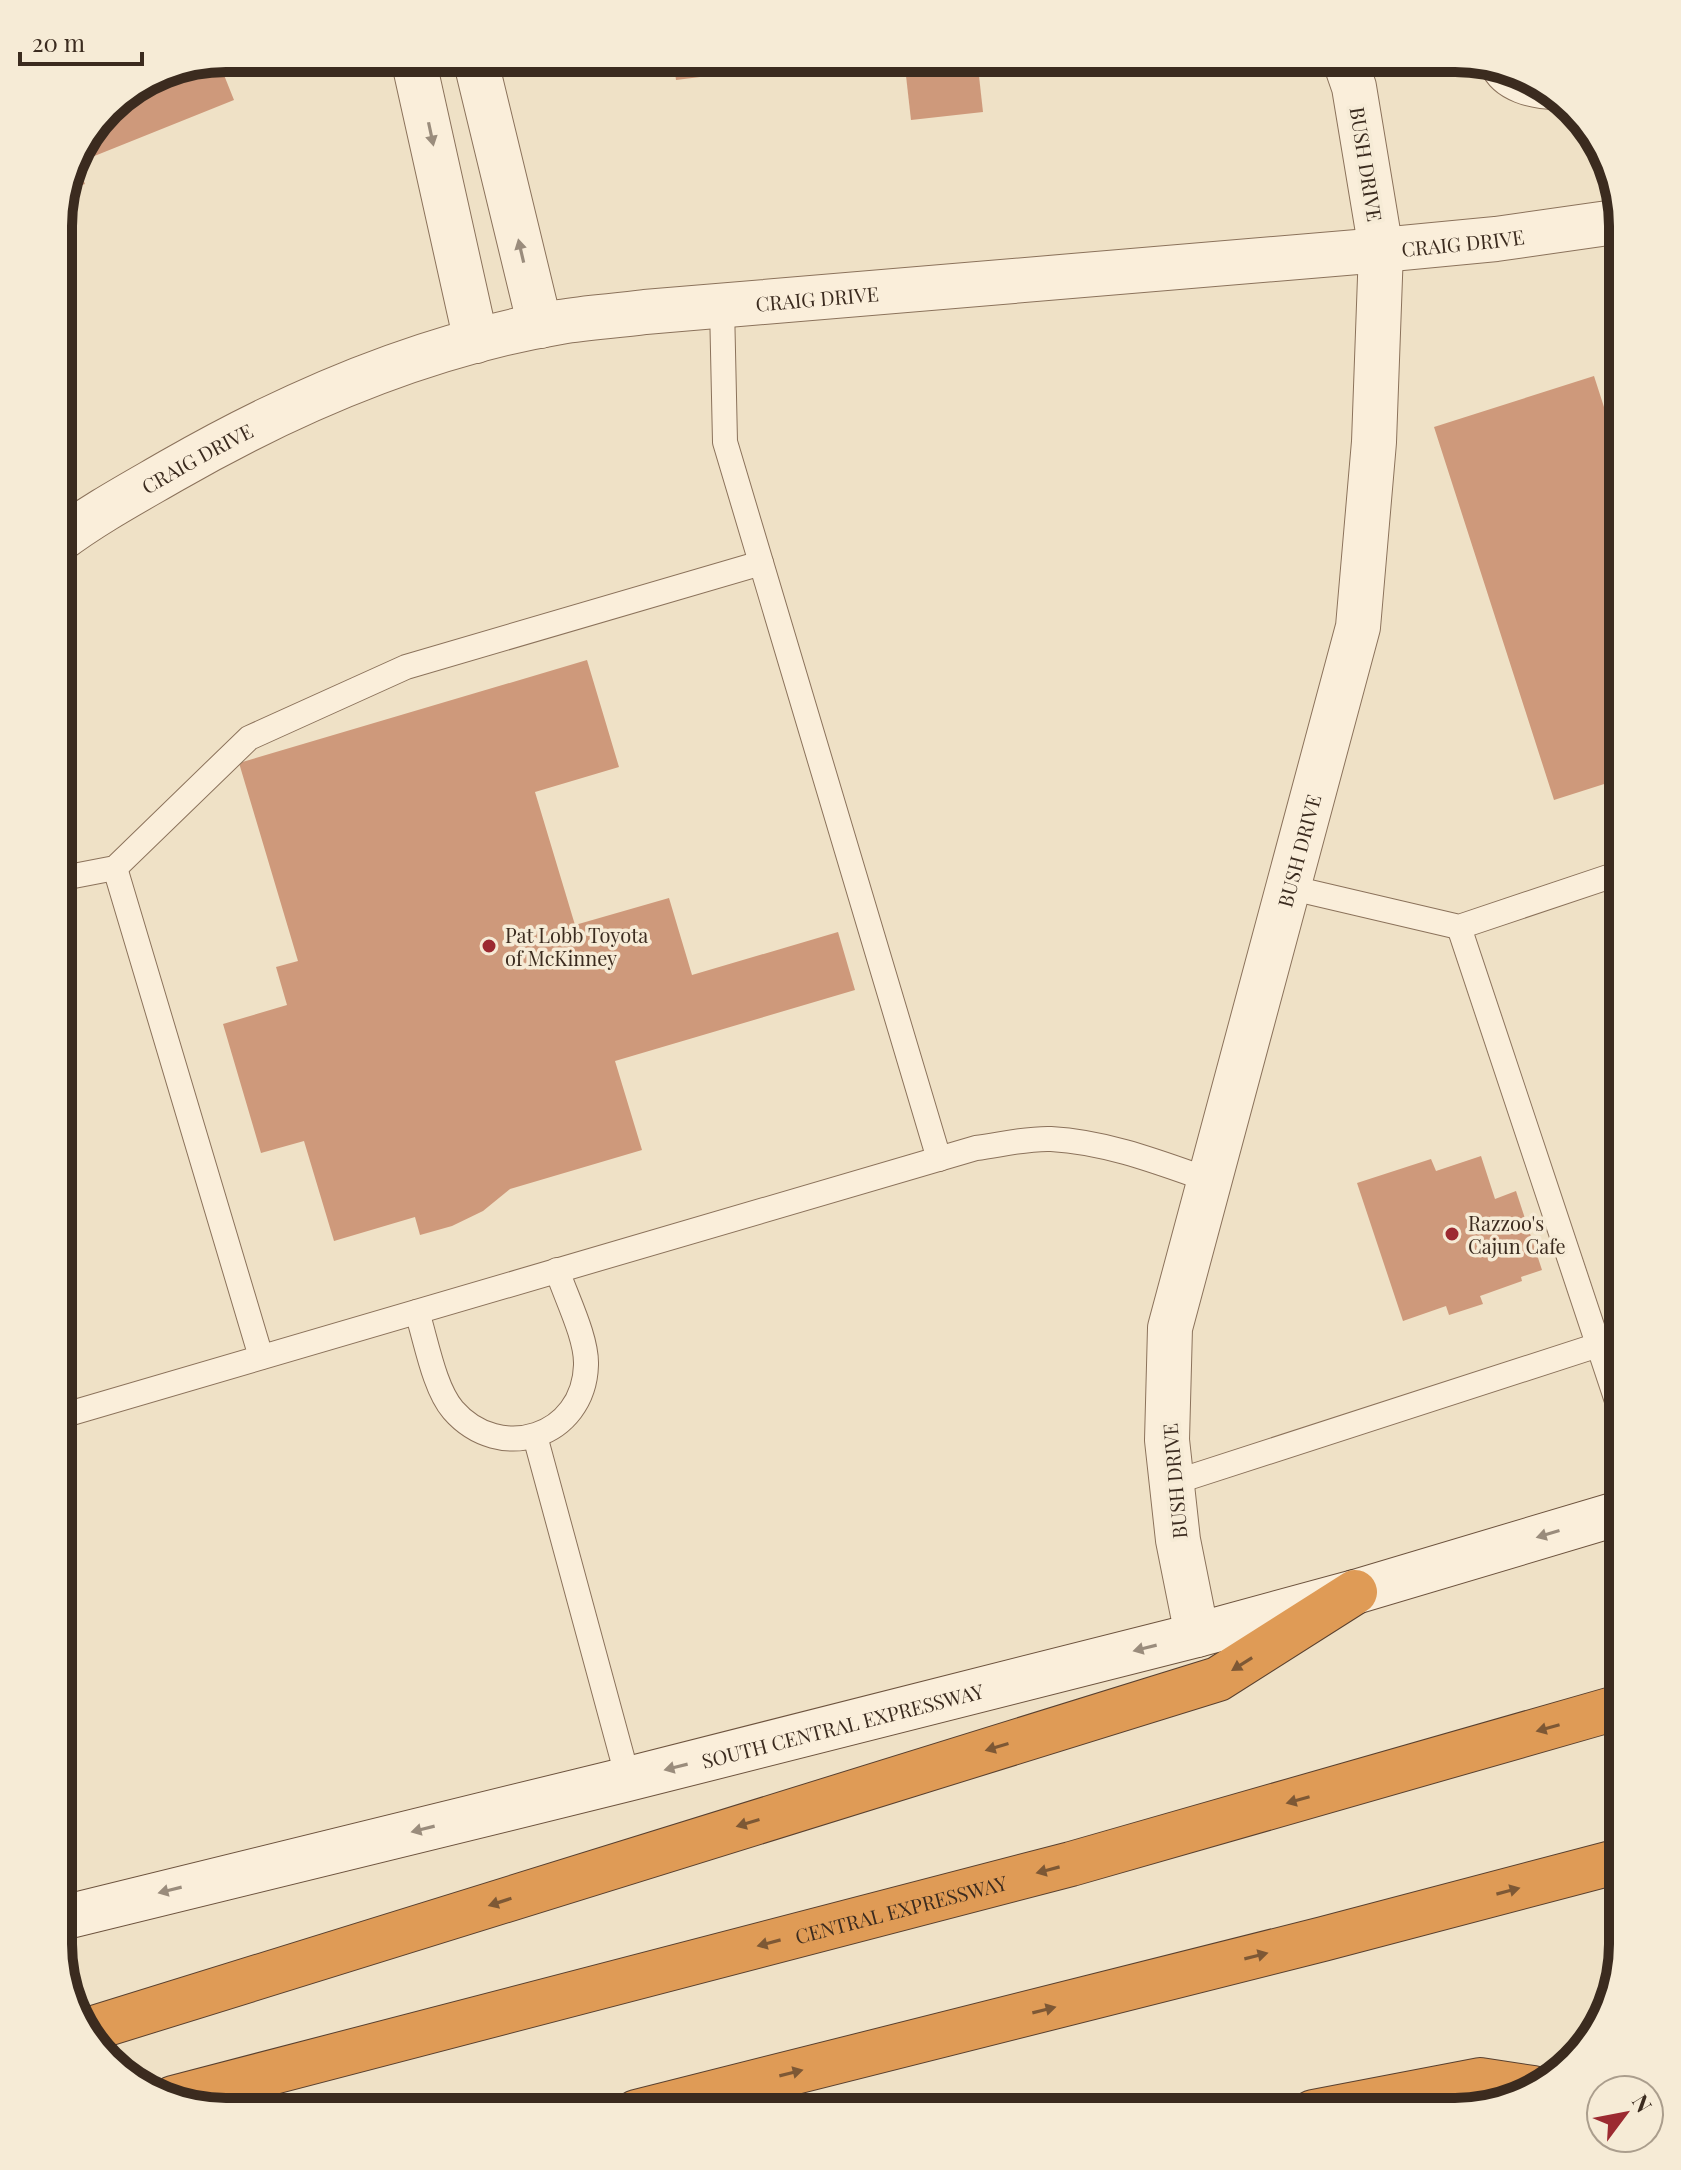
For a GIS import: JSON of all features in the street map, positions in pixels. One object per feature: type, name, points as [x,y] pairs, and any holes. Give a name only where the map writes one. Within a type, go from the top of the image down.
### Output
[{"type":"highway","points":[[96,2027],[1218,1679],[1355,1592]]},
{"type":"highway","name":"CENTRAL EXPRESSWAY","points":[[190,2094],[1071,1864],[1609,1710]]},
{"type":"highway","points":[[697,2098],[1609,1864]]},
{"type":"highway","points":[[1386,2098],[1480,2080],[1515,2085]]},
{"type":"street","points":[[416,72],[476,341]]},
{"type":"street","points":[[478,72],[540,326]]},
{"type":"street","name":"BUSH DRIVE","points":[[1197,1635],[1178,1540],[1167,1440],[1170,1328],[1358,627],[1374,442],[1381,250],[1354,87],[1349,72]]},
{"type":"street","name":"CRAIG DRIVE","points":[[72,530],[88,518],[213,447],[345,385],[417,358],[540,326],[645,312],[1496,239],[1609,223]]},
{"type":"street","name":"SOUTH CENTRAL EXPRESSWAY","points":[[72,1916],[1197,1635],[1355,1592],[1609,1516]]},
{"type":"lane","points":[[1501,79],[1525,94],[1535,95]]},
{"type":"lane","points":[[722,306],[725,442],[939,1159]]},
{"type":"lane","points":[[72,876],[115,868],[249,738],[406,667],[761,563]]},
{"type":"lane","points":[[115,868],[261,1357]]},
{"type":"lane","points":[[1288,887],[1459,927],[1609,877]]},
{"type":"lane","points":[[1459,927],[1609,1375]]},
{"type":"lane","points":[[72,1413],[976,1148],[1048,1139],[1090,1143],[1147,1158],[1209,1180]]},
{"type":"lane","points":[[417,1312],[439,1385],[450,1407],[466,1424],[487,1436],[511,1440],[535,1436],[556,1425],[573,1408],[583,1386],[587,1362],[557,1270]]},
{"type":"lane","points":[[1172,1483],[1609,1341]]},
{"type":"lane","points":[[535,1436],[628,1779]]},
{"type":"building","points":[[223,72],[234,100],[88,159],[98,140],[124,110],[167,84],[186,77]]},
{"type":"building","points":[[675,72],[740,72],[676,80]]},
{"type":"building","points":[[906,72],[979,72],[983,112],[911,120]]},
{"type":"building","points":[[81,174],[85,184],[77,187]]},
{"type":"building","points":[[1594,376],[1609,423],[1609,782],[1554,800],[1434,427]]},
{"type":"building","name":"Pat Lobb Toyota of McKinney","points":[[587,660],[619,767],[535,792],[575,925],[669,898],[692,975],[838,932],[855,990],[615,1061],[642,1150],[510,1189],[483,1211],[452,1226],[420,1235],[415,1217],[334,1241],[304,1141],[261,1153],[223,1024],[287,1005],[276,967],[298,961],[239,763]]},
{"type":"building","name":"Razzoo's Cajun Cafe","points":[[1481,1156],[1495,1199],[1516,1191],[1542,1270],[1521,1277],[1522,1281],[1480,1296],[1483,1304],[1449,1315],[1446,1306],[1403,1321],[1357,1183],[1431,1159],[1436,1171]]},
{"type":"place","name":"Pat Lobb Toyota of McKinney","points":[[489,946]]},
{"type":"place","name":"Razzoo's Cajun Cafe","points":[[1452,1234]]}]
